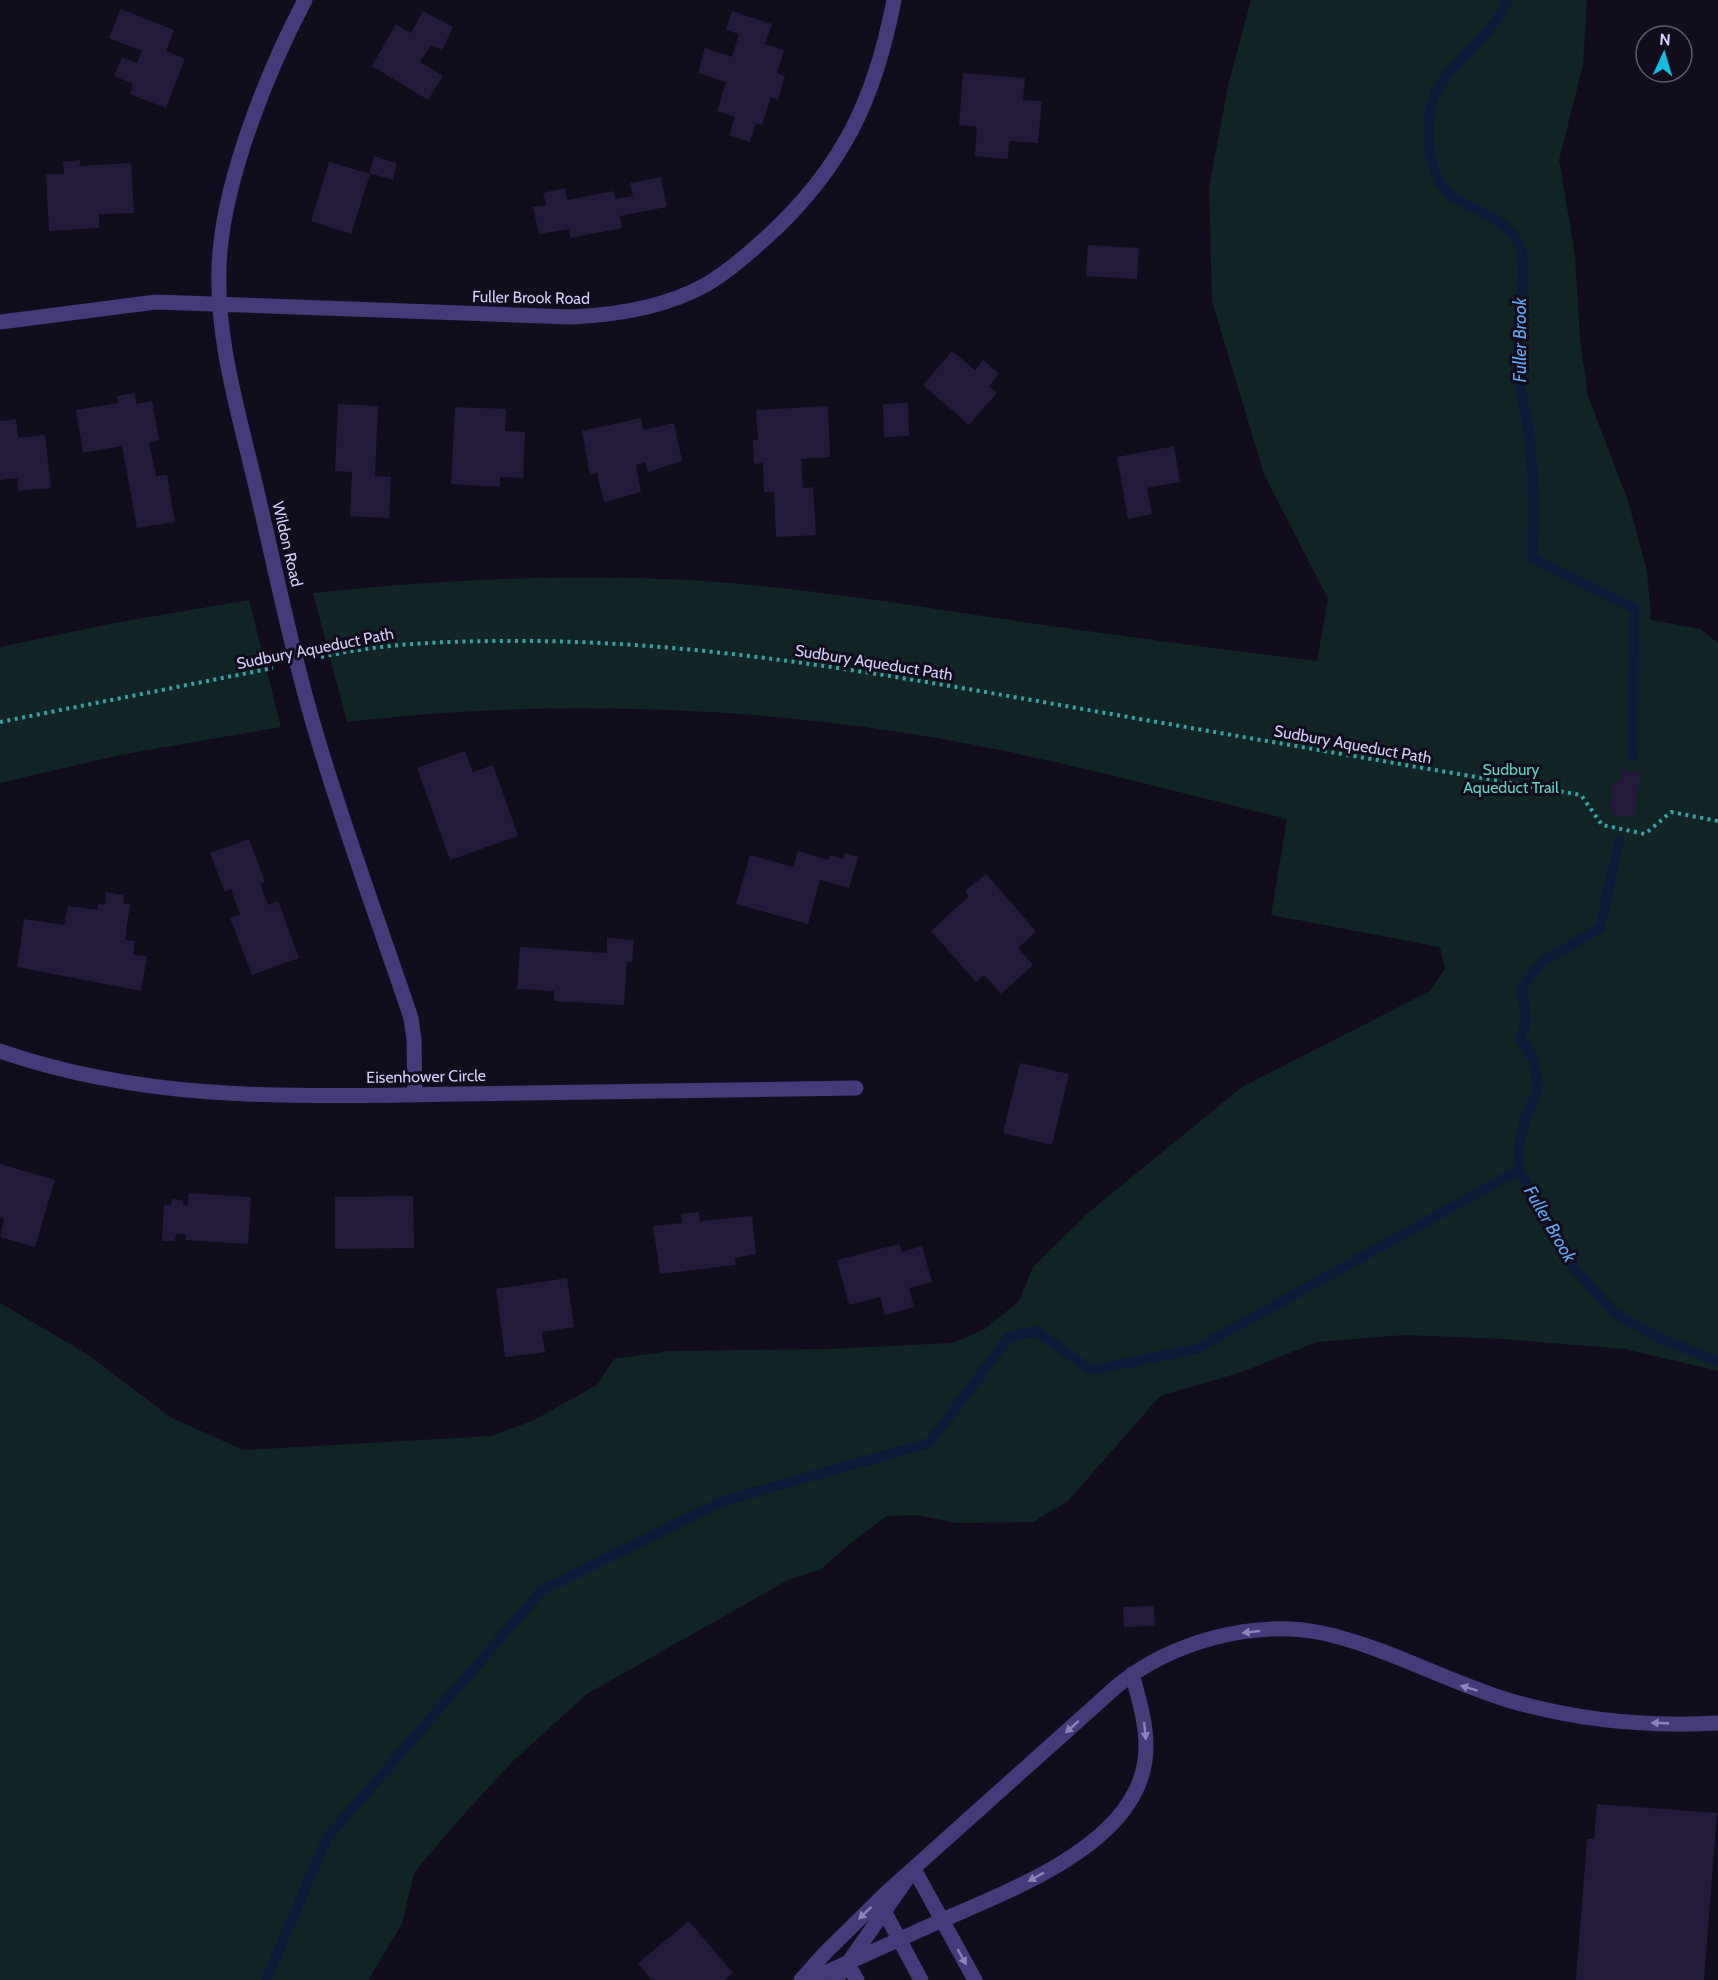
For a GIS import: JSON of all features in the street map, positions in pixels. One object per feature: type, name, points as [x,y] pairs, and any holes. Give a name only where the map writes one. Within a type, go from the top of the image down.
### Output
[{"type":"street","name":"Wildon Road","points":[[305,0],[262,94],[231,195],[220,250],[220,303],[225,354],[297,662],[330,780],[411,1018],[414,1040],[414,1095]]},
{"type":"street","name":"Fuller Brook Road","points":[[0,322],[129,304],[220,303],[571,317],[601,315],[656,304],[699,288],[730,268],[780,225],[802,202],[839,155],[852,134],[873,85],[894,0]]},
{"type":"street","name":"Eisenhower Circle","points":[[0,1051],[110,1081],[180,1091],[262,1095],[856,1088]]},
{"type":"street","points":[[801,1980],[825,1953],[914,1869],[1132,1674],[1180,1649],[1220,1637],[1262,1631],[1310,1631],[1359,1644],[1454,1683],[1513,1701],[1596,1718],[1649,1723],[1718,1723]]},
{"type":"street","points":[[809,1980],[1048,1871],[1091,1841],[1123,1810],[1136,1791],[1143,1771],[1146,1730],[1132,1674]]},
{"type":"street","points":[[836,1980],[914,1869]]},
{"type":"street","points":[[914,1869],[975,1980]]},
{"type":"street","points":[[884,1911],[921,1980]]},
{"type":"street","points":[[847,1963],[857,1980]]},
{"type":"path","name":"Sudbury Aqueduct Path","points":[[0,722],[364,648],[443,641],[572,642],[700,649],[844,668],[1581,795],[1602,825],[1645,834],[1671,812],[1718,821]]},
{"type":"green space","name":"Sudbury Aqueduct Trail","points":[[1251,0],[1587,0],[1583,65],[1559,160],[1575,255],[1580,339],[1588,396],[1628,501],[1647,571],[1651,620],[1700,629],[1718,643],[1718,1371],[1625,1349],[1504,1339],[1403,1335],[1317,1342],[1242,1372],[1160,1396],[1068,1501],[1033,1522],[957,1523],[916,1515],[887,1516],[859,1536],[821,1569],[788,1580],[587,1694],[513,1761],[414,1873],[402,1924],[368,1980],[0,1980],[0,1303],[87,1354],[170,1417],[243,1450],[492,1436],[534,1420],[597,1385],[614,1359],[670,1351],[830,1349],[952,1343],[985,1329],[1019,1301],[1033,1267],[1089,1212],[1242,1087],[1430,991],[1445,969],[1440,947],[1271,915],[1287,819],[1064,764],[911,734],[831,723],[669,710],[588,708],[507,710],[427,714],[347,722],[313,593],[410,584],[508,579],[605,578],[703,581],[819,592],[1087,631],[1317,661],[1328,599],[1264,474],[1212,301],[1209,188],[1228,86]]},
{"type":"green space","points":[[249,600],[281,727],[120,755],[0,783],[0,647],[114,623]]},
{"type":"building","points":[[121,9],[174,30],[166,51],[185,59],[166,108],[130,94],[133,84],[114,76],[122,57],[137,63],[142,51],[109,38]]},
{"type":"building","points":[[423,11],[453,27],[442,50],[431,45],[420,62],[443,76],[428,100],[372,66],[396,24],[411,33]]},
{"type":"building","points":[[732,11],[772,24],[765,44],[784,50],[777,73],[785,76],[778,100],[771,97],[762,125],[756,123],[750,142],[729,135],[735,117],[717,111],[726,82],[698,73],[705,48],[732,57],[739,34],[726,30]]},
{"type":"building","points":[[963,73],[1025,78],[1023,100],[1042,101],[1038,143],[1009,141],[1008,159],[975,156],[977,127],[959,125]]},
{"type":"building","points":[[374,156],[397,163],[393,180],[369,173]]},
{"type":"building","points":[[80,160],[80,166],[131,163],[134,213],[99,214],[99,228],[49,231],[46,174],[64,174],[63,162]]},
{"type":"building","points":[[329,162],[370,174],[351,234],[311,221]]},
{"type":"building","points":[[661,177],[667,207],[620,216],[622,228],[570,238],[569,229],[539,234],[533,207],[546,205],[543,193],[565,188],[567,200],[614,191],[615,199],[633,196],[630,183]]},
{"type":"building","points":[[1088,245],[1139,248],[1137,279],[1086,276]]},
{"type":"building","points":[[952,351],[975,370],[983,360],[999,374],[989,386],[997,393],[969,425],[923,385]]},
{"type":"building","points":[[135,393],[136,404],[152,401],[159,440],[149,442],[156,476],[167,475],[175,522],[137,528],[122,446],[83,453],[76,410],[118,403],[117,396]]},
{"type":"building","points":[[908,403],[909,436],[884,437],[883,404]]},
{"type":"building","points":[[338,404],[378,406],[375,476],[391,477],[389,518],[350,516],[352,472],[335,471]]},
{"type":"building","points":[[828,406],[830,457],[801,459],[803,488],[813,487],[816,535],[776,537],[774,492],[764,492],[763,463],[754,464],[753,440],[758,440],[756,410]]},
{"type":"building","points":[[455,407],[506,409],[505,431],[525,432],[523,478],[500,477],[500,487],[451,484]]},
{"type":"building","points":[[641,418],[643,430],[674,423],[682,461],[648,472],[645,462],[636,465],[641,492],[604,502],[597,473],[590,475],[582,431]]},
{"type":"building","points":[[16,419],[18,438],[45,435],[51,488],[18,491],[17,478],[0,480],[0,421]]},
{"type":"building","points":[[1174,446],[1180,482],[1147,488],[1152,514],[1128,519],[1117,457]]},
{"type":"building","points":[[465,751],[473,772],[493,765],[518,836],[450,860],[417,768]]},
{"type":"building","points":[[1622,769],[1640,771],[1635,817],[1609,814],[1613,781],[1620,782]]},
{"type":"building","points":[[249,839],[265,882],[260,884],[268,905],[278,901],[299,958],[252,975],[230,918],[240,914],[231,889],[225,892],[210,853]]},
{"type":"building","points":[[798,851],[828,860],[830,855],[843,859],[845,853],[858,857],[849,888],[820,880],[808,924],[736,904],[750,855],[793,867]]},
{"type":"building","points":[[986,874],[1036,931],[1018,948],[1033,965],[1001,994],[984,975],[976,982],[931,931],[969,896],[965,891]]},
{"type":"building","points":[[106,892],[124,895],[123,903],[130,904],[125,940],[135,941],[133,955],[147,956],[141,991],[17,967],[24,919],[64,925],[68,906],[97,910],[98,904],[105,905]]},
{"type":"building","points":[[607,938],[634,940],[632,962],[627,962],[624,1005],[554,1001],[554,991],[517,989],[520,947],[607,953]]},
{"type":"building","points":[[1020,1063],[1069,1074],[1052,1145],[1003,1133]]},
{"type":"building","points":[[0,1164],[55,1180],[35,1247],[0,1237],[4,1219],[0,1218]]},
{"type":"building","points":[[189,1193],[251,1197],[248,1244],[186,1240],[186,1235],[176,1234],[175,1241],[162,1241],[164,1205],[171,1205],[172,1199],[183,1200],[183,1205],[188,1205]]},
{"type":"building","points":[[413,1196],[414,1248],[335,1249],[335,1197]]},
{"type":"building","points":[[699,1212],[700,1221],[752,1216],[756,1254],[735,1258],[736,1265],[660,1274],[653,1226],[682,1223],[681,1214]]},
{"type":"building","points":[[899,1244],[902,1252],[922,1246],[932,1282],[909,1288],[914,1307],[885,1315],[880,1297],[849,1305],[837,1260]]},
{"type":"building","points":[[567,1278],[574,1327],[542,1332],[545,1352],[505,1357],[496,1289]]},
{"type":"building","points":[[1154,1606],[1155,1626],[1124,1627],[1123,1607]]},
{"type":"building","points":[[1597,1804],[1717,1813],[1704,1980],[1576,1980],[1587,1839],[1594,1839]]},
{"type":"building","points":[[689,1921],[733,1973],[725,1980],[652,1980],[638,1963]]},
{"type":"waterway","name":"Fuller Brook","points":[[1507,0],[1491,27],[1456,65],[1436,92],[1429,117],[1431,156],[1439,181],[1446,191],[1500,223],[1508,229],[1520,246],[1523,280],[1517,361],[1532,466],[1534,511],[1532,558],[1634,608],[1633,756]]},
{"type":"waterway","name":"Fuller Brook","points":[[1619,841],[1600,928],[1542,962],[1522,988],[1526,1023],[1520,1038],[1534,1060],[1538,1089],[1525,1119],[1519,1146],[1519,1170],[1575,1269],[1614,1313],[1659,1338],[1718,1361]]},
{"type":"waterway","points":[[266,1980],[327,1838],[542,1590],[723,1501],[929,1443],[1009,1337],[1036,1331],[1091,1370],[1196,1349],[1519,1170]]}]
